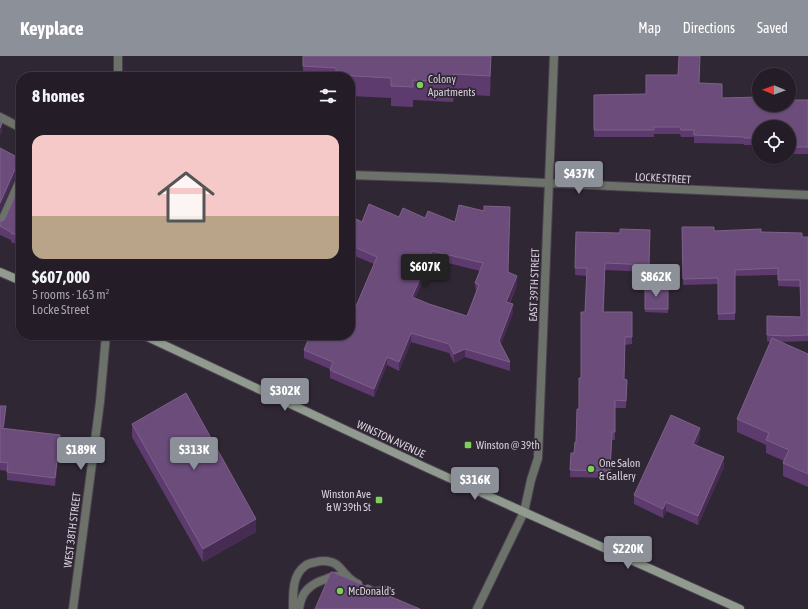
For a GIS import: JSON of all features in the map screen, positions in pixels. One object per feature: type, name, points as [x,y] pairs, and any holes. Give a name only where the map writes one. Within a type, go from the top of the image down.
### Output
[{"type":"main road","points":[[0,272],[16,279]]},
{"type":"main road","name":"WINSTON AVENUE","points":[[154,340],[524,512],[740,609]]},
{"type":"street","points":[[118,56],[118,72]]},
{"type":"street","name":"EAST 39TH STREET","points":[[477,609],[524,512],[531,480],[538,458],[554,56]]},
{"type":"street","points":[[0,117],[16,125]]},
{"type":"street","name":"LOCKE STREET","points":[[355,175],[808,195]]},
{"type":"street","points":[[0,225],[16,189]]},
{"type":"street","name":"WEST 38TH STREET","points":[[73,609],[100,402],[106,340]]},
{"type":"street","points":[[293,609],[293,590],[297,573],[306,564],[319,561],[330,561],[337,565],[347,577],[355,583],[374,592],[384,590]]},
{"type":"street","points":[[298,609],[302,596],[311,585],[334,576],[347,577]]},
{"type":"building","points":[[303,56],[491,56],[490,76],[454,74],[453,82],[413,80],[413,87],[391,86],[391,78],[355,76],[355,72],[336,72],[336,68],[303,66]]},
{"type":"building","points":[[679,56],[700,56],[699,83],[722,84],[722,98],[752,97],[752,112],[796,112],[796,100],[808,100],[808,147],[796,147],[796,120],[752,120],[752,138],[694,135],[694,130],[681,130],[680,127],[654,127],[654,130],[594,130],[594,95],[646,94],[646,75],[678,75]]},
{"type":"building","points":[[0,148],[16,156],[16,167],[0,203]]},
{"type":"building","points":[[16,194],[16,235],[0,226],[0,221],[5,219]]},
{"type":"building","points":[[369,204],[399,217],[403,208],[425,218],[428,211],[455,222],[459,205],[484,211],[484,206],[510,207],[508,272],[517,276],[506,302],[513,304],[499,341],[510,362],[465,349],[454,354],[449,344],[411,333],[399,362],[387,357],[374,389],[330,370],[333,362],[304,350],[308,340],[355,340],[355,309],[377,257],[355,247],[355,218],[362,222]],"holes":[[[432,251],[483,263],[475,283],[479,285],[467,316],[412,297]]]},
{"type":"building","points":[[682,227],[714,227],[714,231],[761,229],[761,232],[802,233],[802,237],[808,237],[808,335],[767,335],[767,316],[801,317],[800,280],[778,280],[778,268],[735,270],[735,313],[718,314],[718,278],[683,279]]},
{"type":"building","points":[[620,229],[650,230],[649,265],[605,263],[603,312],[632,312],[632,337],[625,337],[624,379],[627,380],[626,401],[615,400],[615,432],[612,432],[610,471],[570,470],[571,453],[574,453],[576,442],[577,409],[579,409],[579,378],[581,378],[581,312],[585,312],[587,268],[575,268],[576,232],[620,233]]},
{"type":"building","points":[[645,286],[668,286],[668,309],[645,309]]},
{"type":"building","points":[[772,338],[808,354],[808,474],[783,463],[789,450],[766,440],[769,433],[737,419]]},
{"type":"building","points":[[186,393],[256,519],[203,549],[132,424]]},
{"type":"building","points":[[0,406],[6,406],[3,427],[0,426]]},
{"type":"building","points":[[671,415],[700,428],[693,444],[724,457],[698,516],[666,502],[663,509],[634,495]]},
{"type":"building","points":[[0,428],[60,435],[55,478],[7,472],[8,463],[0,462]]},
{"type":"building","points":[[332,572],[420,609],[315,609]]},
{"type":"place","name":"Colony Apartments","points":[[420,85]]},
{"type":"place","name":"Winston @ 39th","points":[[468,445]]},
{"type":"place","name":"One Salon & Gallery","points":[[591,469]]},
{"type":"place","name":"Winston Ave & W 39th St","points":[[379,500]]},
{"type":"place","name":"McDonald's","points":[[340,591]]}]
